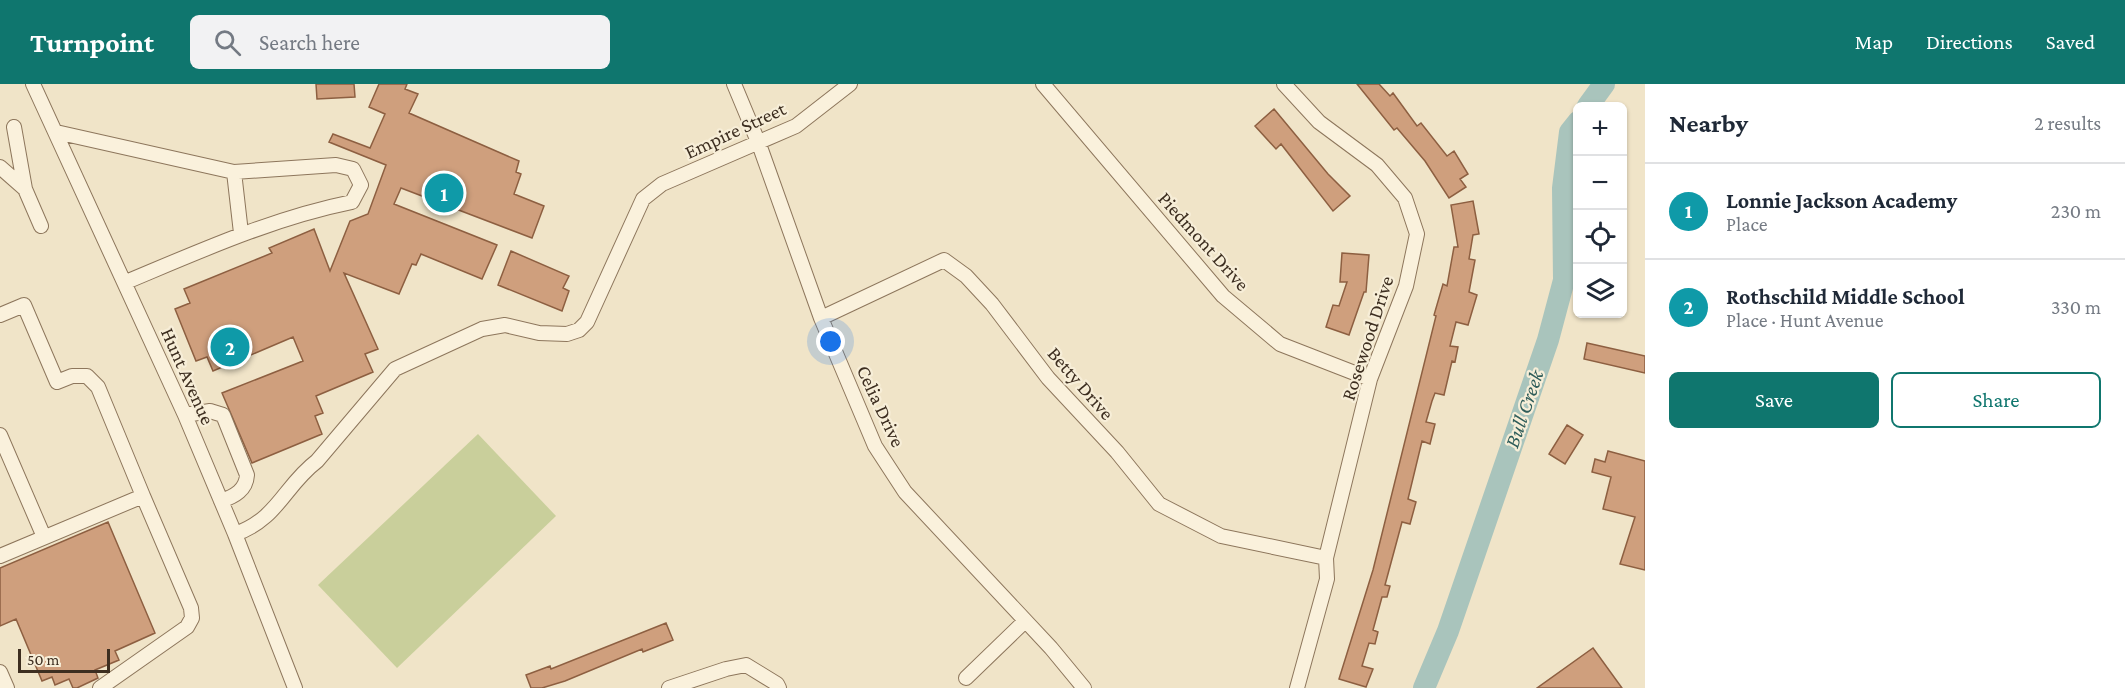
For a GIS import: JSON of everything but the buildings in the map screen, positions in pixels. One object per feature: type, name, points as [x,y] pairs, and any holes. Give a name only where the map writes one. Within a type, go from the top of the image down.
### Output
[{"type":"street","name":"Hunt Avenue","points":[[33,84],[126,282],[185,415],[235,534],[295,688]]},
{"type":"street","name":"Celia Drive","points":[[734,84],[759,144],[821,318],[875,446],[905,492],[1084,688]]},
{"type":"street","name":"Empire Street","points":[[235,534],[254,528],[278,505],[395,369],[482,329],[505,325],[539,333],[567,333],[579,330],[588,322],[643,199],[662,184],[759,144],[796,126],[850,84]]},
{"type":"street","name":"Piedmont Drive","points":[[1043,84],[1223,296],[1280,344],[1370,379]]},
{"type":"street","name":"Rosewood Drive","points":[[1284,84],[1318,122],[1377,165],[1406,198],[1417,234],[1406,286],[1370,379],[1326,558],[1327,579],[1297,688]]},
{"type":"street","points":[[14,127],[26,189],[41,226]]},
{"type":"street","points":[[56,132],[234,172],[336,165],[353,169],[361,185],[352,202],[316,209],[241,233],[126,282]]},
{"type":"street","points":[[0,167],[26,189]]},
{"type":"street","points":[[234,172],[241,233]]},
{"type":"street","name":"Betty Drive","points":[[821,318],[944,260],[966,276],[992,304],[1048,378],[1117,452],[1160,504],[1221,536],[1326,558]]},
{"type":"street","points":[[0,315],[24,305],[57,382],[72,376],[87,376],[98,387],[191,608],[192,618],[187,627],[100,688]]},
{"type":"street","points":[[185,415],[210,411],[223,415],[247,475],[247,484],[239,493],[221,501]]},
{"type":"street","points":[[0,435],[44,537]]},
{"type":"street","points":[[0,556],[143,496]]},
{"type":"street","points":[[966,678],[1025,621]]},
{"type":"street","points":[[669,688],[726,669],[746,665],[777,684],[779,688]]},
{"type":"street","points":[[0,672],[7,688]]},
{"type":"green space","points":[[478,434],[556,516],[397,668],[318,585]]},
{"type":"waterway","name":"Bull Creek","points":[[1591,102],[1604,84]]},
{"type":"waterway","name":"Bull Creek","points":[[1424,688],[1448,631],[1548,340],[1564,280],[1563,188],[1570,132],[1573,128]]},
{"type":"place","name":"Lonnie Jackson Academy","points":[[444,193]]},
{"type":"place","name":"Rothschild Middle School","points":[[230,347]]}]
